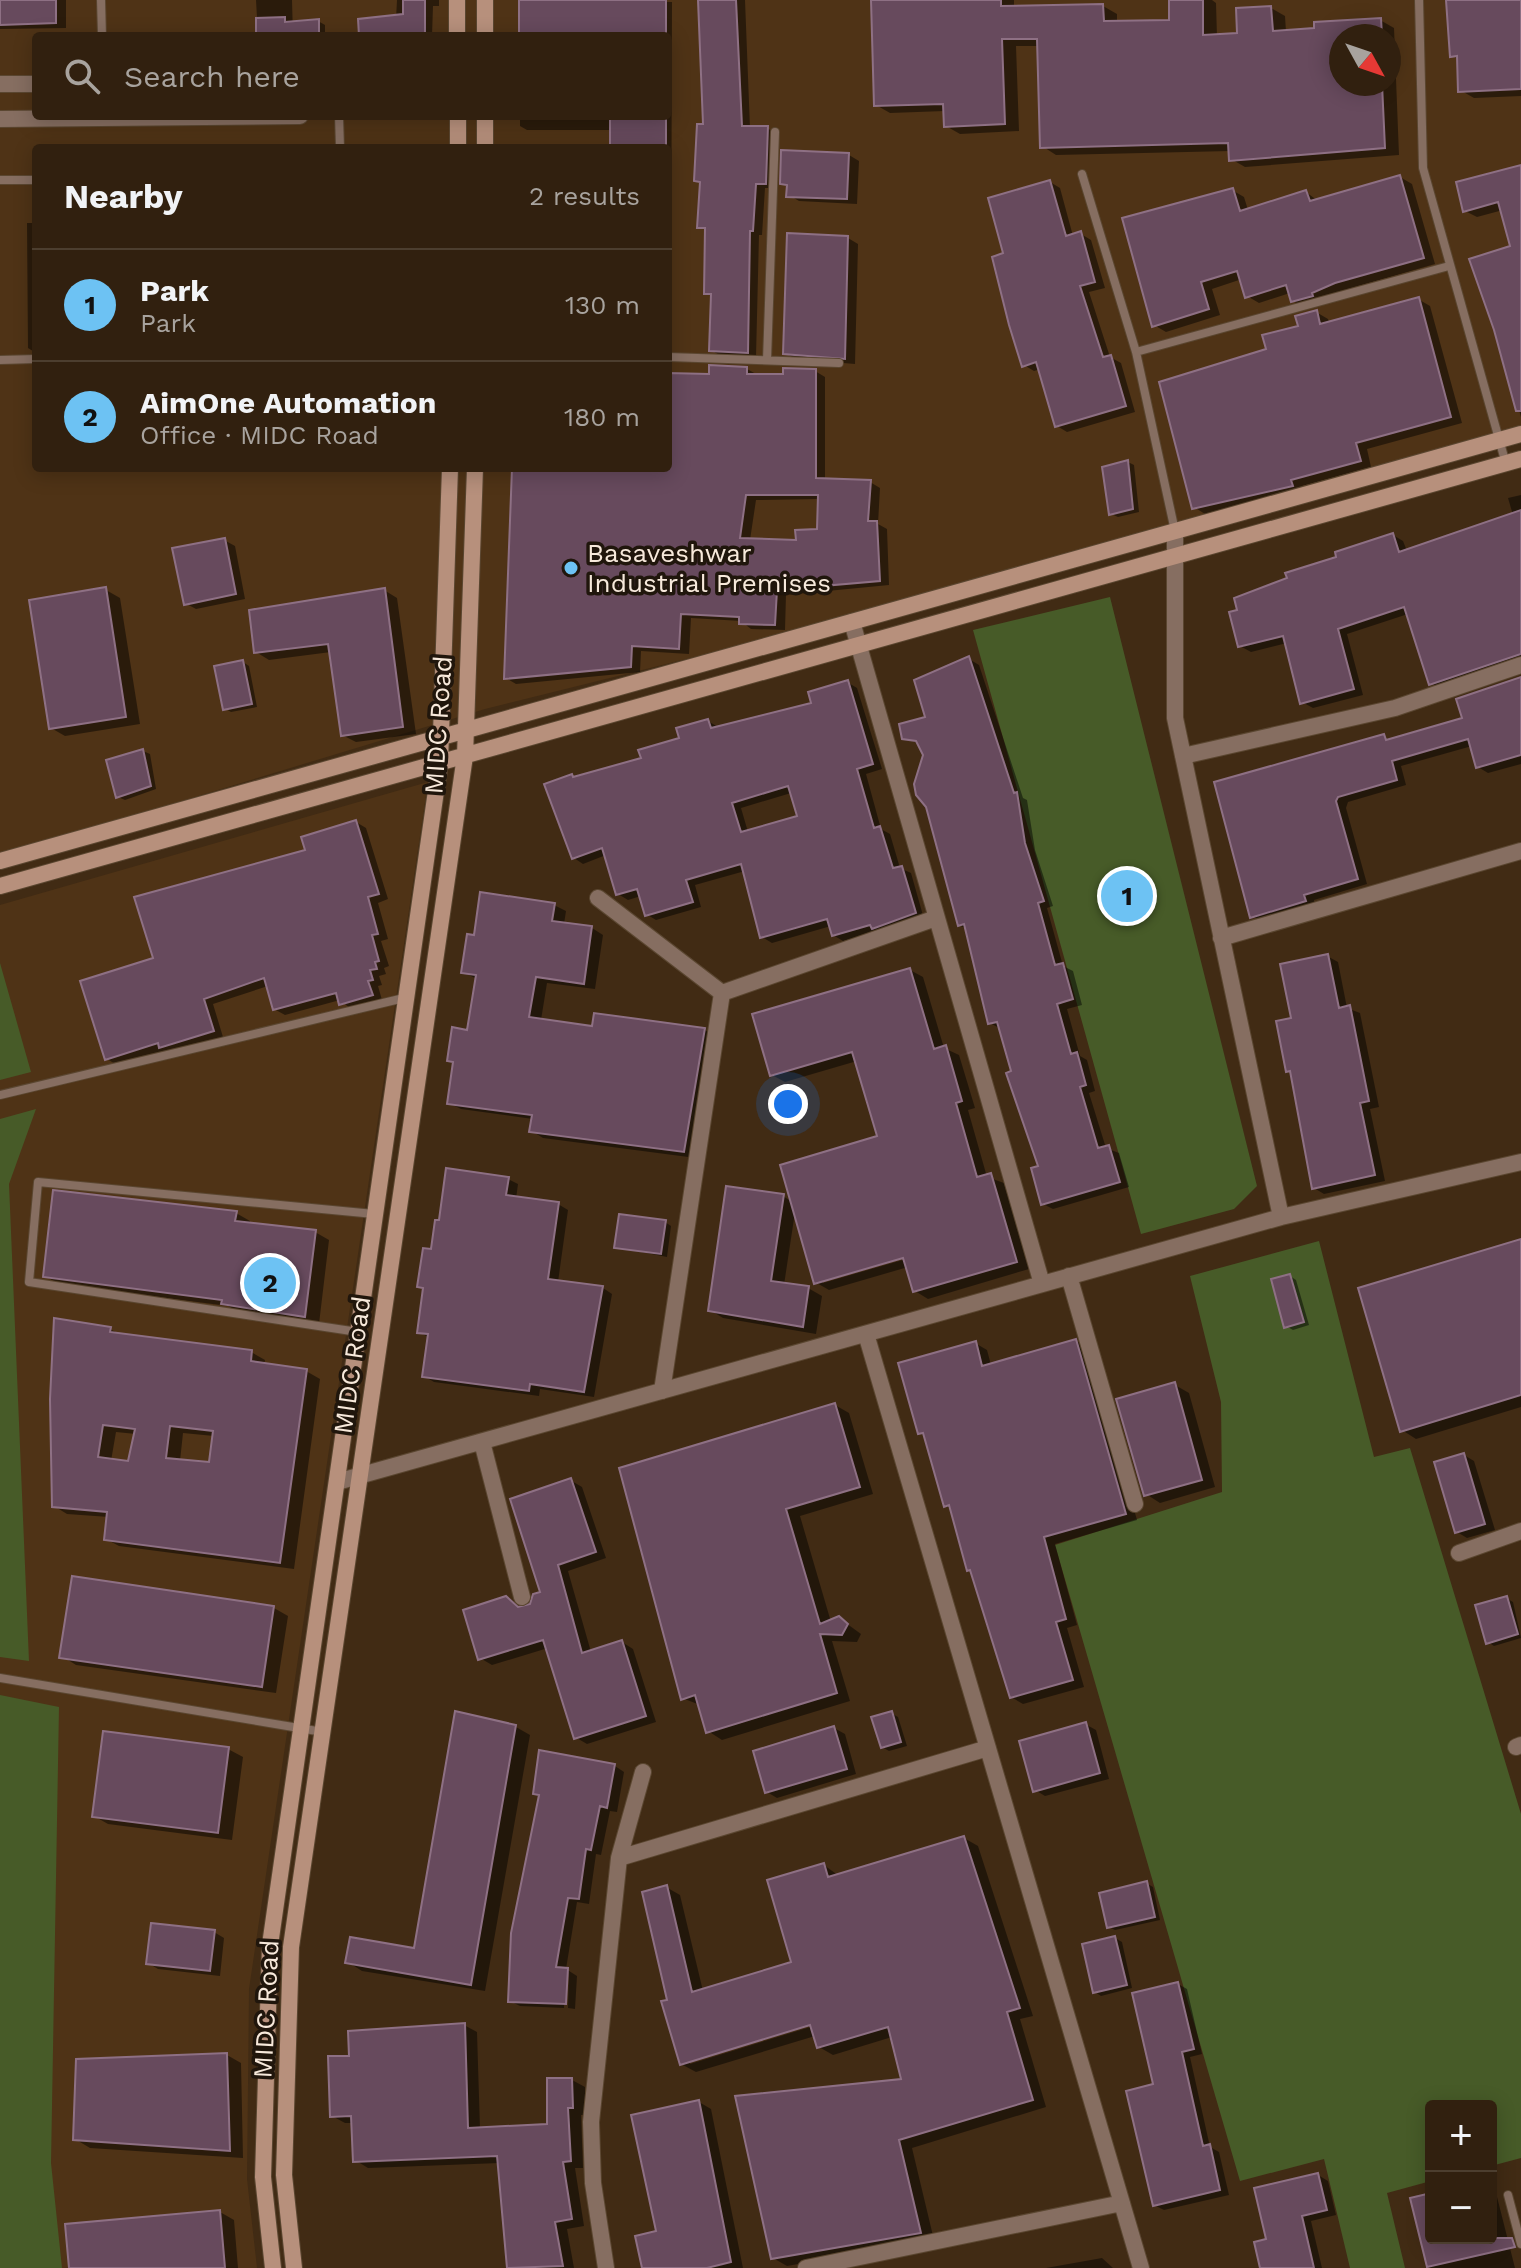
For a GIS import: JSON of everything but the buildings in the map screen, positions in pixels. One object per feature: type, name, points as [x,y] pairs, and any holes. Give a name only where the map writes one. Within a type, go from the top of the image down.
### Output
[{"type":"main road","points":[[457,0],[457,32]]},
{"type":"main road","points":[[485,0],[485,32]]},
{"type":"main road","points":[[458,120],[458,144]]},
{"type":"main road","points":[[485,120],[485,144]]},
{"type":"main road","points":[[0,861],[1521,434]]},
{"type":"main road","points":[[0,886],[1513,462]]},
{"type":"main road","name":"MIDC Road","points":[[273,2268],[263,2177],[267,1990],[404,998],[440,763],[450,472]]},
{"type":"main road","name":"MIDC Road","points":[[294,2268],[284,2175],[287,1992],[465,756],[475,472]]},
{"type":"main road","points":[[446,603],[469,603]]},
{"type":"street","points":[[0,84],[32,84]]},
{"type":"street","points":[[0,119],[32,119]]},
{"type":"street","points":[[1175,531],[1175,718],[1281,1217]]},
{"type":"street","points":[[852,622],[1042,1284]]},
{"type":"street","points":[[1183,756],[1395,708],[1521,665]]},
{"type":"street","points":[[1221,938],[1521,851]]},
{"type":"street","points":[[598,898],[722,993]]},
{"type":"street","points":[[722,993],[936,918]]},
{"type":"street","points":[[662,1391],[722,993]]},
{"type":"street","points":[[337,1482],[1281,1217],[1521,1162]]},
{"type":"street","points":[[1069,1276],[1135,1504]]},
{"type":"street","points":[[866,1334],[1141,2268]]},
{"type":"street","points":[[482,1442],[522,1597]]},
{"type":"street","points":[[1459,1553],[1521,1531]]},
{"type":"street","points":[[619,1858],[988,1748]]},
{"type":"street","points":[[606,2268],[593,2183],[591,2122],[619,1858],[643,1772]]},
{"type":"street","points":[[806,2268],[1122,2203]]},
{"type":"lane","points":[[101,0],[102,32]]},
{"type":"lane","points":[[1419,0],[1423,168],[1499,440],[1513,462]]},
{"type":"lane","points":[[339,120],[340,144]]},
{"type":"lane","points":[[767,360],[775,132]]},
{"type":"lane","points":[[1082,174],[1136,352],[1175,531]]},
{"type":"lane","points":[[0,180],[32,180]]},
{"type":"lane","points":[[1136,352],[1449,266]]},
{"type":"lane","points":[[672,357],[839,363]]},
{"type":"lane","points":[[0,360],[32,359]]},
{"type":"lane","points":[[0,1095],[404,998]]},
{"type":"lane","points":[[358,1332],[29,1282],[38,1182],[374,1214]]},
{"type":"lane","points":[[0,1678],[323,1732]]},
{"type":"lane","points":[[1508,2195],[1521,2244]]},
{"type":"shaded area","points":[[0,0],[1521,0],[1521,442],[1146,545],[485,709],[0,856]]},
{"type":"shaded area","points":[[428,782],[249,1989],[247,2179],[257,2268],[0,2268],[0,905]]},
{"type":"green space","points":[[1110,597],[1257,1186],[1234,1209],[1141,1234],[973,630]]},
{"type":"green space","points":[[0,963],[31,1072],[0,1080]]},
{"type":"green space","points":[[36,1109],[9,1184],[29,1661],[0,1657],[0,1119]]},
{"type":"green space","points":[[1319,1241],[1374,1457],[1410,1448],[1521,1814],[1521,2158],[1497,2164],[1497,2100],[1425,2100],[1425,2183],[1387,2193],[1405,2268],[1350,2268],[1324,2159],[1240,2181],[1055,1545],[1222,1492],[1221,1402],[1190,1276]]},
{"type":"green space","points":[[0,1695],[59,1707],[51,2163],[62,2268],[0,2268]]},
{"type":"place","name":"Basaveshwar Industrial Premises","points":[[571,568]]},
{"type":"place","name":"Park","points":[[1127,896]]},
{"type":"place","name":"AimOne Automation","points":[[270,1283]]}]
